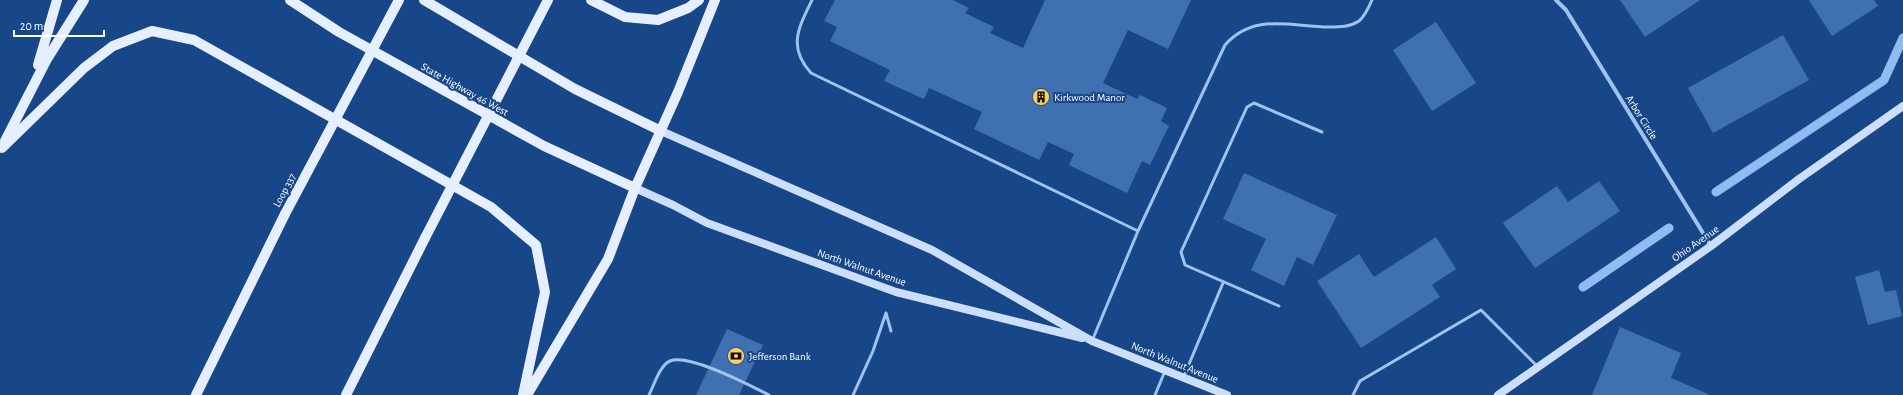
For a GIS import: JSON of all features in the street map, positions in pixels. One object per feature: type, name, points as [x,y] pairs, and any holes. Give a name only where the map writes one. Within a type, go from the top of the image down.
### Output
[{"type":"main road","points":[[26,97],[42,55],[57,0]]},
{"type":"main road","points":[[1,150],[26,97],[47,59],[84,0]]},
{"type":"main road","name":"State Highway 46 West","points":[[290,0],[339,32],[544,146],[635,188]]},
{"type":"main road","name":"Loop 337","points":[[196,395],[285,214],[400,0]]},
{"type":"main road","points":[[424,0],[575,89],[661,131]]},
{"type":"main road","points":[[346,395],[548,0]]},
{"type":"main road","points":[[591,0],[625,18],[658,20],[688,8],[699,0]]},
{"type":"main road","points":[[528,395],[608,259],[635,188],[661,131],[715,0]]},
{"type":"main road","points":[[1,150],[84,68],[113,46],[152,31],[194,40],[491,207],[536,244],[545,292],[523,395]]},
{"type":"main road","name":"Ohio Avenue","points":[[1503,393],[1537,366],[1711,246],[1799,179],[1903,106]]},
{"type":"main road","name":"North Walnut Avenue","points":[[661,131],[932,250],[1092,341],[1227,395]]},
{"type":"main road","name":"North Walnut Avenue","points":[[635,188],[673,205],[707,223],[896,292],[1092,341]]},
{"type":"street","name":"Arbor Circle","points":[[1556,0],[1566,10],[1711,246]]},
{"type":"lane","points":[[812,0],[798,29],[797,38],[800,56],[811,72],[1138,231]]},
{"type":"lane","points":[[1092,341],[1138,231],[1218,57],[1232,36],[1255,25],[1268,23],[1320,27],[1349,26],[1360,20],[1372,0]]},
{"type":"lane","points":[[1279,306],[1223,283],[1185,265],[1181,252],[1246,107],[1254,103],[1322,132]]},
{"type":"lane","points":[[1184,378],[1223,283]]},
{"type":"lane","points":[[1353,395],[1360,382],[1481,310],[1537,366]]},
{"type":"lane","points":[[853,395],[873,351],[886,313],[891,331]]},
{"type":"lane","points":[[650,395],[663,368],[670,361],[683,360],[709,367],[769,395]]},
{"type":"lane","points":[[1155,395],[1165,371]]},
{"type":"building","name":"Kirkwood Manor","points":[[835,0],[953,0],[969,8],[965,13],[994,27],[990,33],[1023,48],[1045,0],[1191,0],[1168,49],[1128,30],[1103,83],[1137,99],[1140,95],[1167,108],[1161,121],[1169,126],[1150,165],[1142,161],[1127,193],[1069,165],[1074,154],[1048,142],[1039,160],[974,129],[982,112],[929,88],[924,99],[884,81],[890,70],[830,41],[837,27],[824,21]]},
{"type":"building","points":[[1620,0],[1700,0],[1645,37]]},
{"type":"building","points":[[1809,0],[1874,0],[1878,6],[1832,36]]},
{"type":"building","points":[[1436,22],[1476,83],[1432,111],[1393,50]]},
{"type":"building","points":[[1783,35],[1809,80],[1713,133],[1688,88]]},
{"type":"building","points":[[1244,173],[1337,215],[1313,265],[1297,257],[1284,286],[1251,270],[1266,239],[1223,219]]},
{"type":"building","points":[[1599,181],[1620,211],[1535,268],[1503,223],[1557,186],[1568,202]]},
{"type":"building","points":[[1436,237],[1456,269],[1432,285],[1440,297],[1361,348],[1317,281],[1359,254],[1374,277]]},
{"type":"building","points":[[1879,270],[1885,292],[1896,290],[1902,316],[1868,325],[1855,277]]},
{"type":"building","points":[[1620,327],[1681,353],[1671,378],[1708,394],[1592,395]]},
{"type":"building","name":"Jefferson Bank","points":[[727,329],[763,345],[739,395],[696,395]]},
{"type":"waterway","points":[[1716,192],[1884,80],[1903,38]]},
{"type":"waterway","points":[[1583,287],[1669,228]]},
{"type":"place","name":"Kirkwood Manor","points":[[1041,97]]},
{"type":"place","name":"Jefferson Bank","points":[[736,356]]}]
